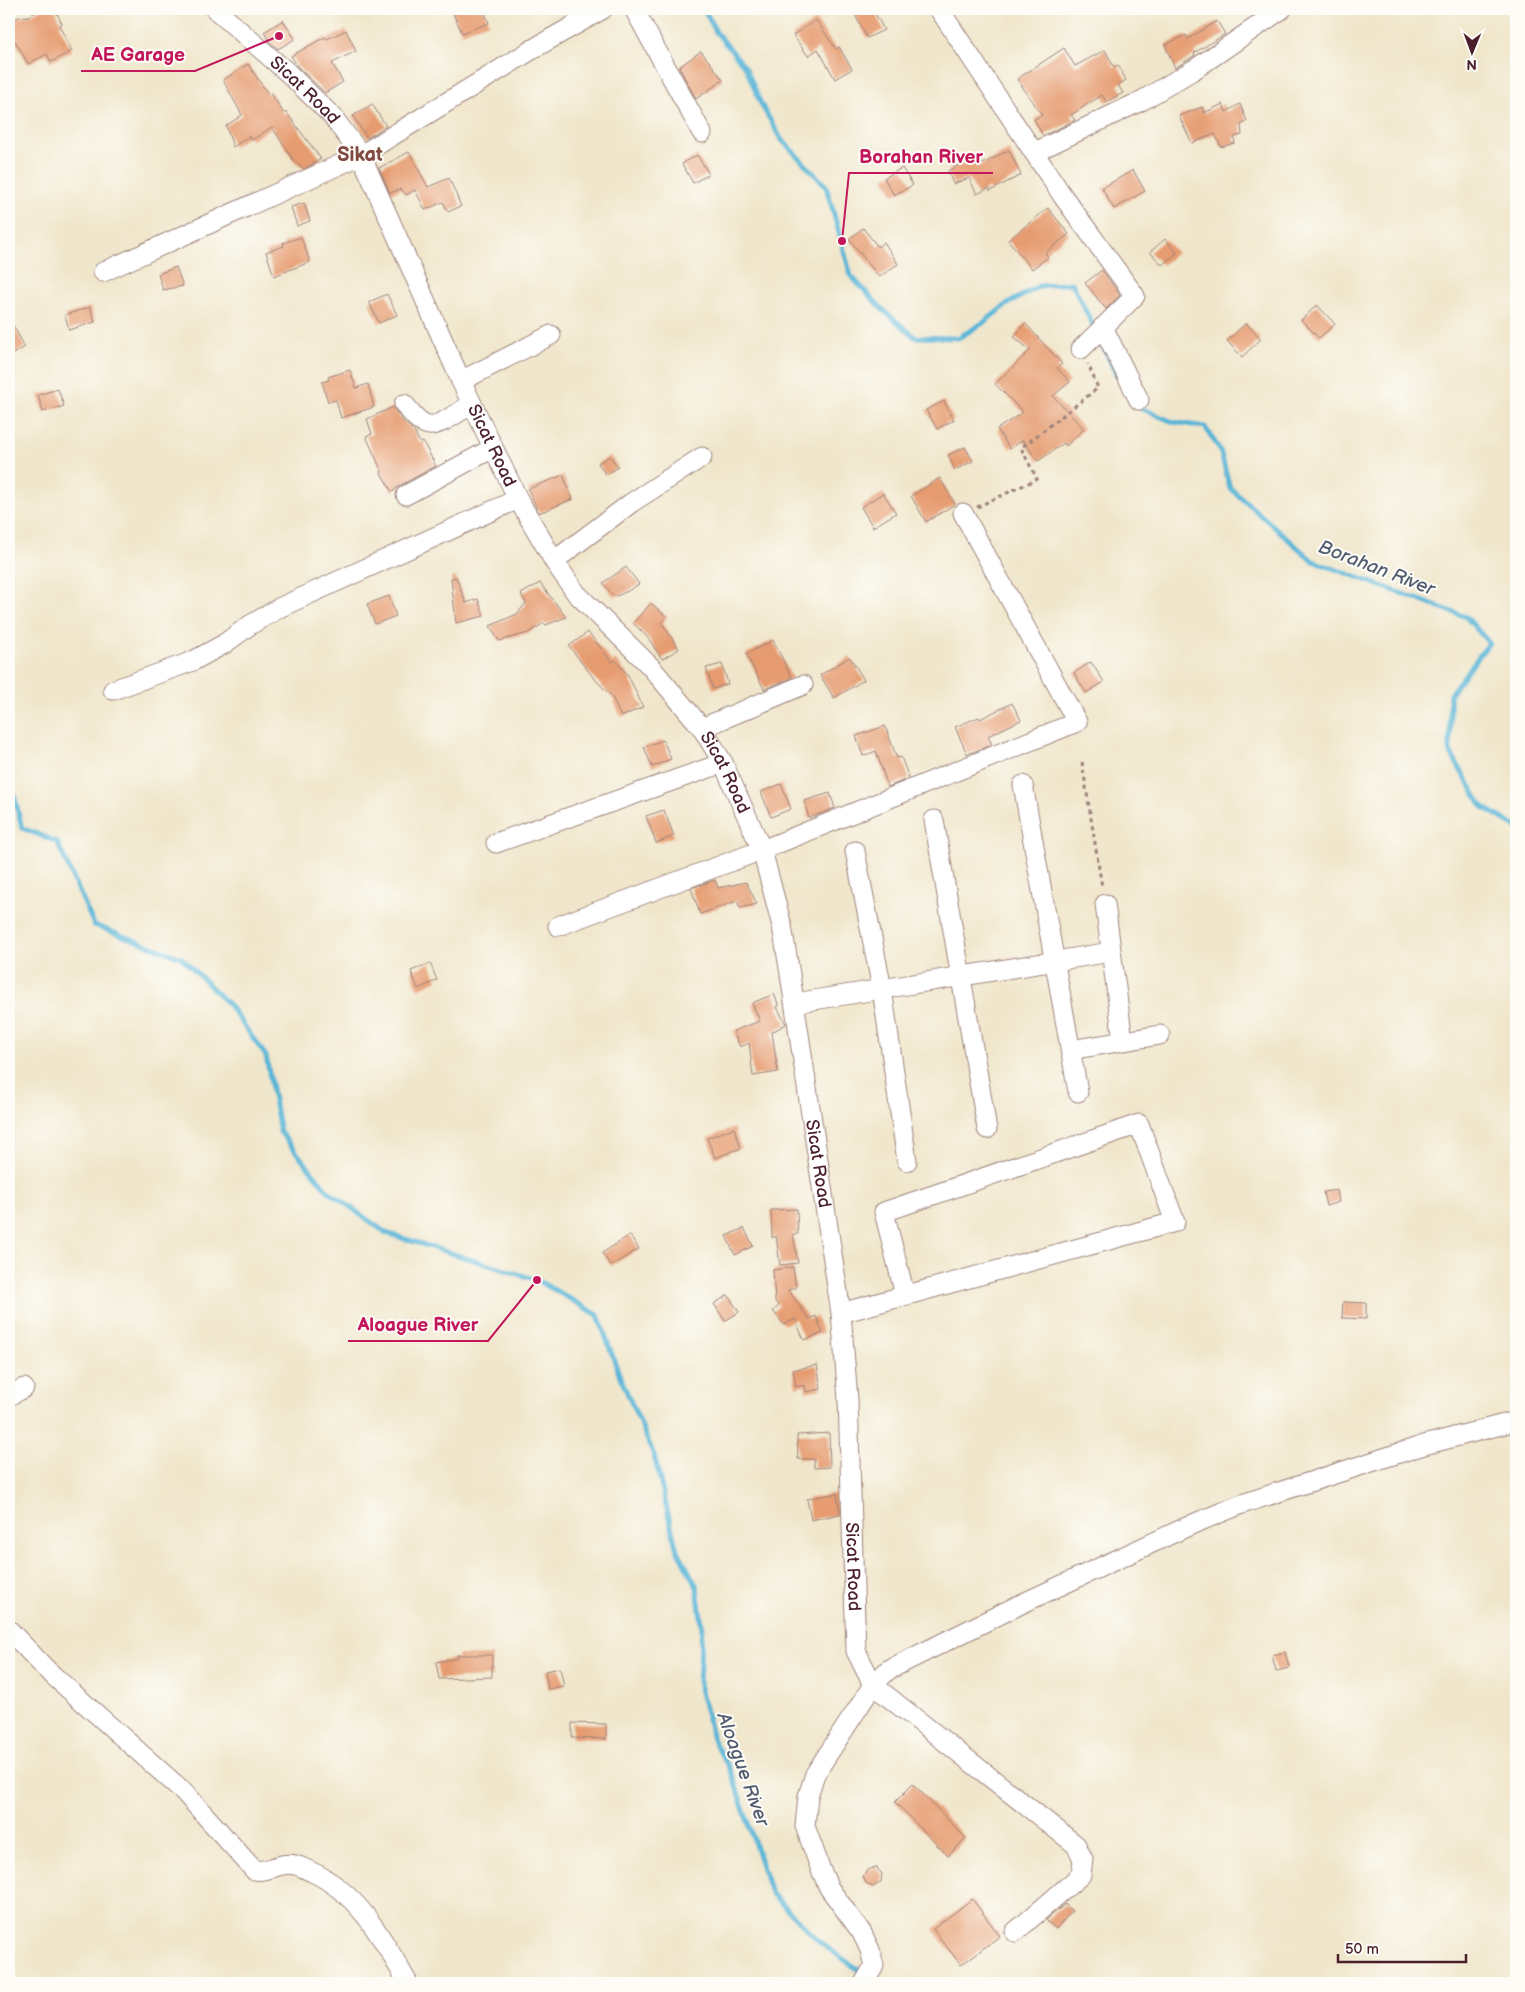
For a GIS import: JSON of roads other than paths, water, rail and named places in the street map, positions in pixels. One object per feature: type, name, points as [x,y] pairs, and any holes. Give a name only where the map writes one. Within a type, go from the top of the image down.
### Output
[{"type":"street","name":"Sicat Road","points":[[214,9],[287,72],[327,110],[361,155],[461,381],[518,499],[554,561],[576,593],[650,666],[702,728],[723,763],[762,850],[782,926],[796,1003],[841,1313],[848,1400],[856,1651],[873,1685]]},
{"type":"street","points":[[103,272],[361,155],[538,46],[604,9]]},
{"type":"street","points":[[634,9],[702,133]]},
{"type":"street","points":[[939,9],[1062,195],[1135,296],[1081,349]]},
{"type":"street","points":[[1034,152],[1143,100],[1195,69],[1282,9]]},
{"type":"street","points":[[1103,327],[1139,400]]},
{"type":"street","points":[[461,381],[551,335]]},
{"type":"street","points":[[404,404],[419,421],[429,426],[438,424],[472,404]]},
{"type":"street","points":[[406,495],[493,448]]},
{"type":"street","points":[[554,561],[631,503],[702,457]]},
{"type":"street","points":[[113,690],[193,661],[281,608],[518,499]]},
{"type":"street","points":[[558,926],[762,850],[1076,722],[963,513]]},
{"type":"street","points":[[702,728],[803,685]]},
{"type":"street","points":[[496,843],[723,763]]},
{"type":"street","points":[[1023,785],[1078,1092]]},
{"type":"street","points":[[934,820],[986,1128]]},
{"type":"street","points":[[855,851],[882,989],[908,1161]]},
{"type":"street","points":[[1105,904],[1123,1041]]},
{"type":"street","points":[[796,1003],[1111,952]]},
{"type":"street","points":[[1070,1050],[1160,1035]]},
{"type":"street","points":[[841,1313],[1175,1222],[1139,1124],[884,1212],[905,1295]]},
{"type":"street","points":[[864,1983],[874,1966],[870,1950],[862,1933],[830,1888],[821,1870],[805,1826],[808,1796],[815,1774],[873,1685],[888,1670],[1045,1592],[1192,1524],[1242,1504],[1424,1445],[1516,1420]]},
{"type":"street","points":[[9,1630],[47,1670],[184,1792],[254,1870],[261,1871],[281,1864],[294,1864],[329,1880],[361,1909],[373,1924],[408,1983]]},
{"type":"street","points":[[873,1685],[1076,1845],[1083,1859],[1081,1875],[1015,1932]]},
{"type":"waterway","name":"Borahan River","points":[[704,9],[716,32],[746,68],[761,104],[781,139],[826,186],[851,276],[882,309],[915,337],[958,338],[983,323],[1006,305],[1039,286],[1072,283],[1094,328]]},
{"type":"waterway","name":"Borahan River","points":[[1101,343],[1117,376]]},
{"type":"waterway","name":"Borahan River","points":[[1136,406],[1173,422],[1205,427],[1220,450],[1230,488],[1313,561],[1466,617],[1489,643],[1450,694],[1450,752],[1482,806],[1516,827]]},
{"type":"waterway","name":"Aloague River","points":[[9,774],[22,828],[57,842],[94,925],[182,958],[229,1005],[266,1056],[280,1132],[327,1190],[386,1233],[537,1280],[598,1315],[619,1374],[654,1455],[676,1547],[697,1587],[702,1625],[699,1684],[713,1740],[731,1771],[771,1893],[821,1943],[864,1974]]},
{"type":"place","name":"AE Garage","points":[[279,36]]},
{"type":"place","name":"Borahan River","points":[[842,241]]},
{"type":"place","name":"Aloague River","points":[[537,1280]]},
{"type":"district","name":"Sikat","points":[[360,154]]}]
